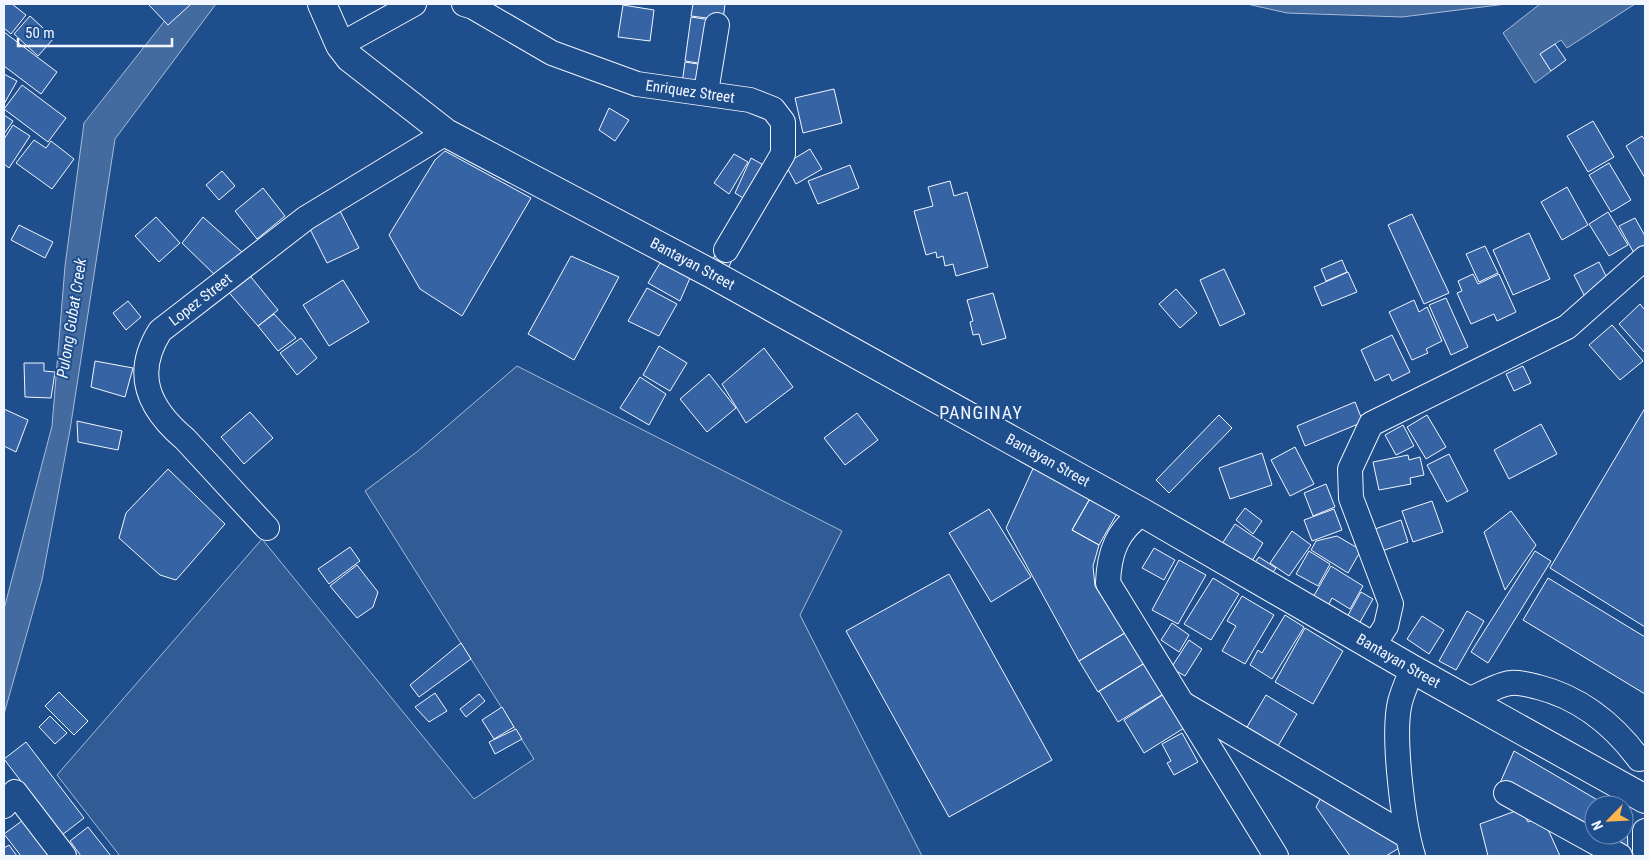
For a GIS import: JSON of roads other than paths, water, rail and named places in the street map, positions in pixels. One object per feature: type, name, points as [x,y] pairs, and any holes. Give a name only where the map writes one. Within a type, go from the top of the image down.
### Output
[{"type":"main road","name":"Bantayan Street","points":[[322,4],[340,45],[350,58],[446,133],[718,264],[1412,669],[1645,798]]},
{"type":"street","points":[[340,45],[414,4]]},
{"type":"street","name":"Enriquez Street","points":[[464,4],[473,7],[552,53],[637,84],[706,92],[750,100],[773,109],[782,122],[783,154],[718,264]]},
{"type":"street","points":[[706,92],[717,25]]},
{"type":"street","name":"Lopez Street","points":[[267,528],[186,439],[171,427],[158,410],[145,370],[149,348],[160,331],[306,218],[446,133]]},
{"type":"street","points":[[1373,646],[1386,626],[1391,604],[1351,498],[1350,468],[1371,424],[1567,326],[1645,258]]},
{"type":"street","points":[[1143,513],[1127,524],[1109,559],[1108,583],[1276,856]]},
{"type":"street","points":[[1410,846],[1397,728],[1400,702],[1412,669]]},
{"type":"street","points":[[1468,700],[1510,683],[1547,689],[1574,700],[1599,716],[1642,754],[1622,785]]},
{"type":"street","points":[[1181,703],[1410,846]]},
{"type":"street","points":[[4,806],[16,792],[64,856]]},
{"type":"street","points":[[1506,793],[1620,856]]},
{"type":"street","points":[[1645,831],[1645,852]]},
{"type":"water","name":"Pulong Gubat Creek","points":[[178,4],[216,4],[115,139],[70,430],[42,580],[4,714],[4,609],[52,426],[65,266],[84,123]]},
{"type":"water","points":[[1247,4],[1506,4],[1402,17],[1287,13]]},
{"type":"water","points":[[1540,4],[1635,4],[1567,48],[1561,40],[1540,54],[1551,71],[1535,83],[1503,33]]},
{"type":"district","name":"PANGINAY","points":[[981,413]]}]
